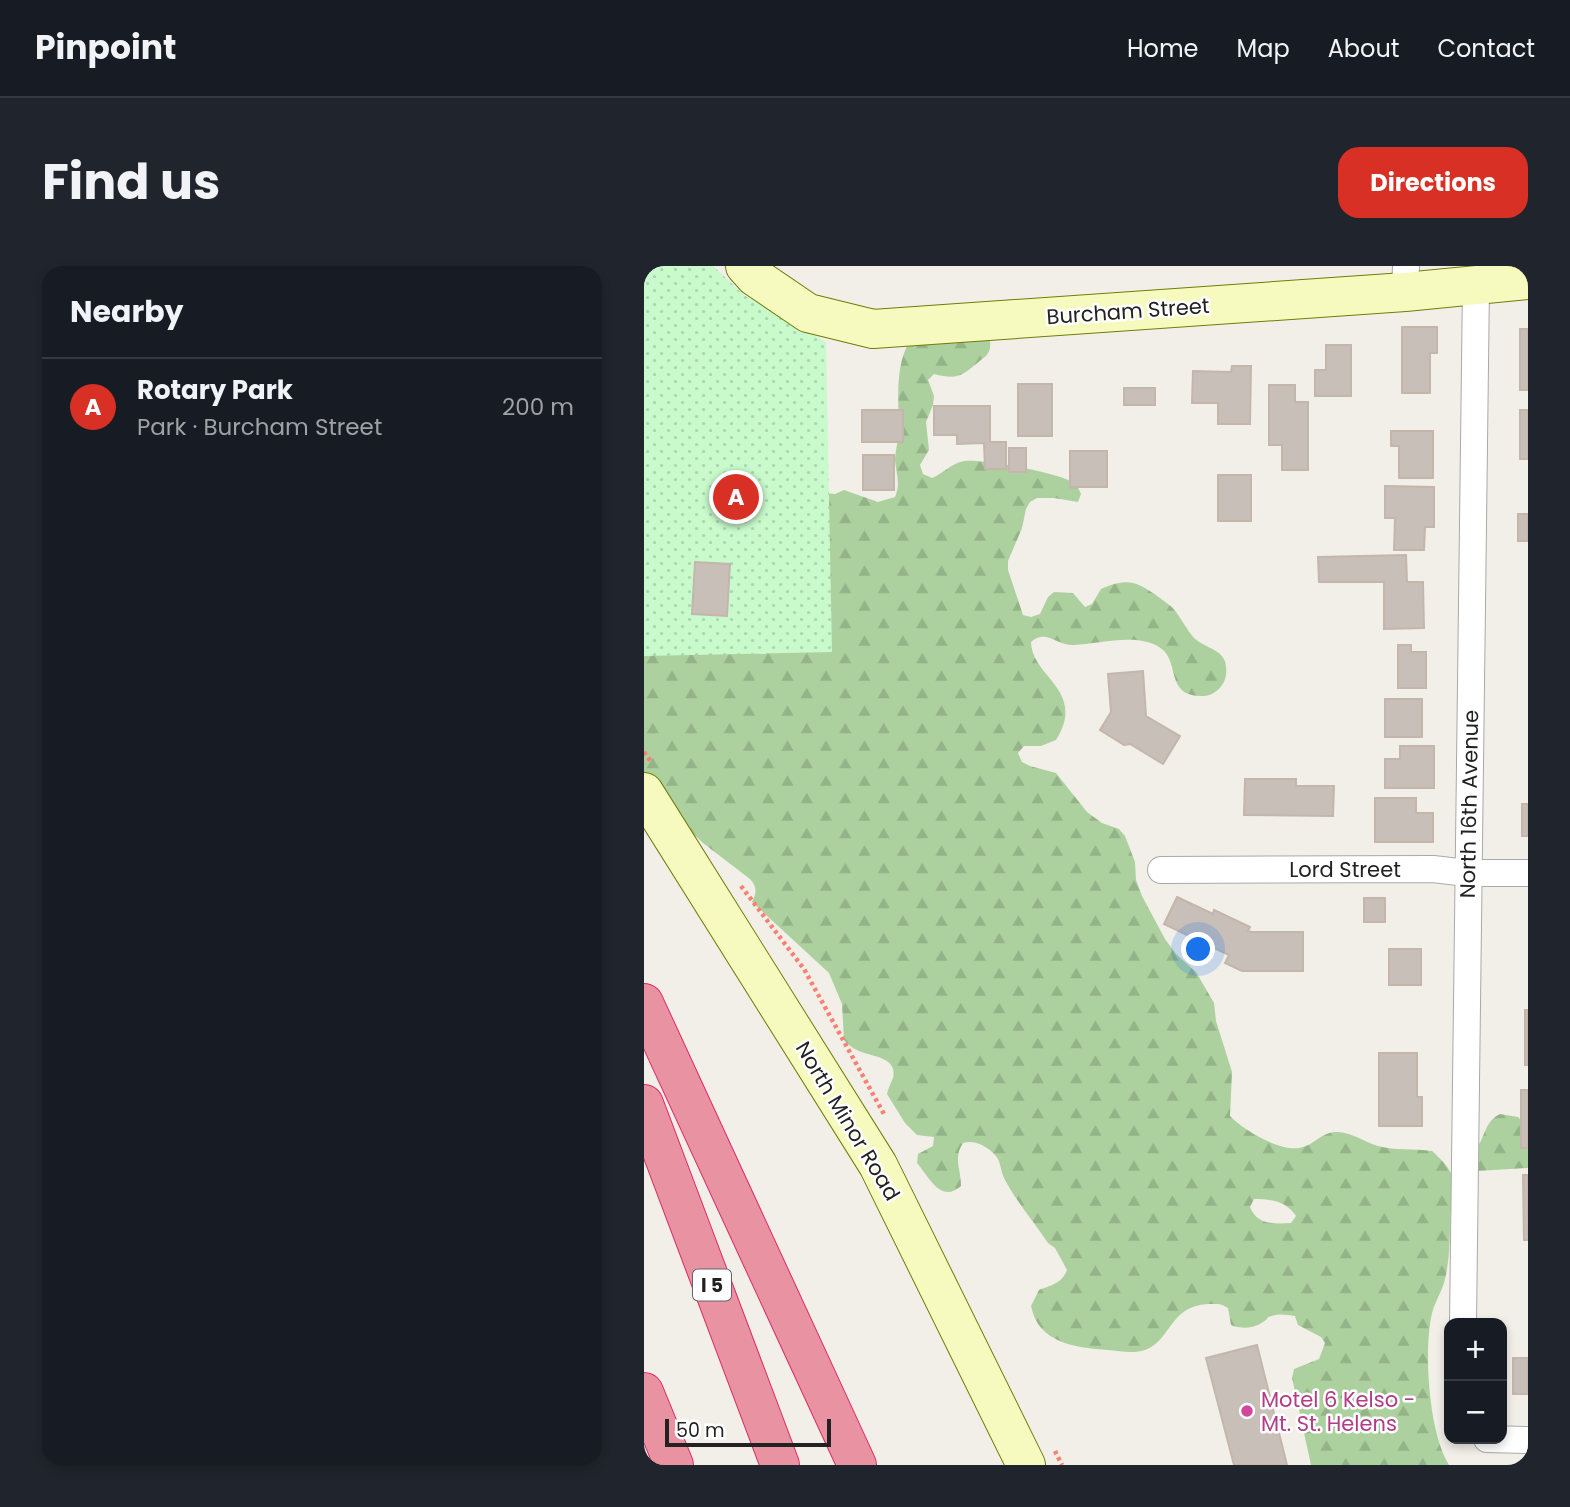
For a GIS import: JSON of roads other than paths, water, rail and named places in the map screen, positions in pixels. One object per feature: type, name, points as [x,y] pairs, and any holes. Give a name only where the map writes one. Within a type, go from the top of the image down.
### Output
[{"type":"highway","points":[[644,1003],[857,1465]]},
{"type":"highway","name":"I 5","points":[[644,1104],[780,1465]]},
{"type":"highway","points":[[644,1392],[674,1465]]},
{"type":"street","name":"Burcham Street","points":[[745,266],[755,277],[808,313],[873,329],[1405,279],[1476,285],[1528,281]]},
{"type":"street","name":"North 16th Avenue","points":[[1463,1318],[1476,285]]},
{"type":"street","name":"North Minor Road","points":[[644,792],[878,1165],[1026,1465]]},
{"type":"street","name":"Lord Street","points":[[1161,870],[1433,869],[1467,873],[1528,873]]},
{"type":"street","points":[[1507,1439],[1528,1440]]},
{"type":"place","name":"Rotary Park","points":[[736,497]]},
{"type":"place","name":"Motel 6 Kelso - Mt. St. Helens","points":[[1247,1411]]}]
